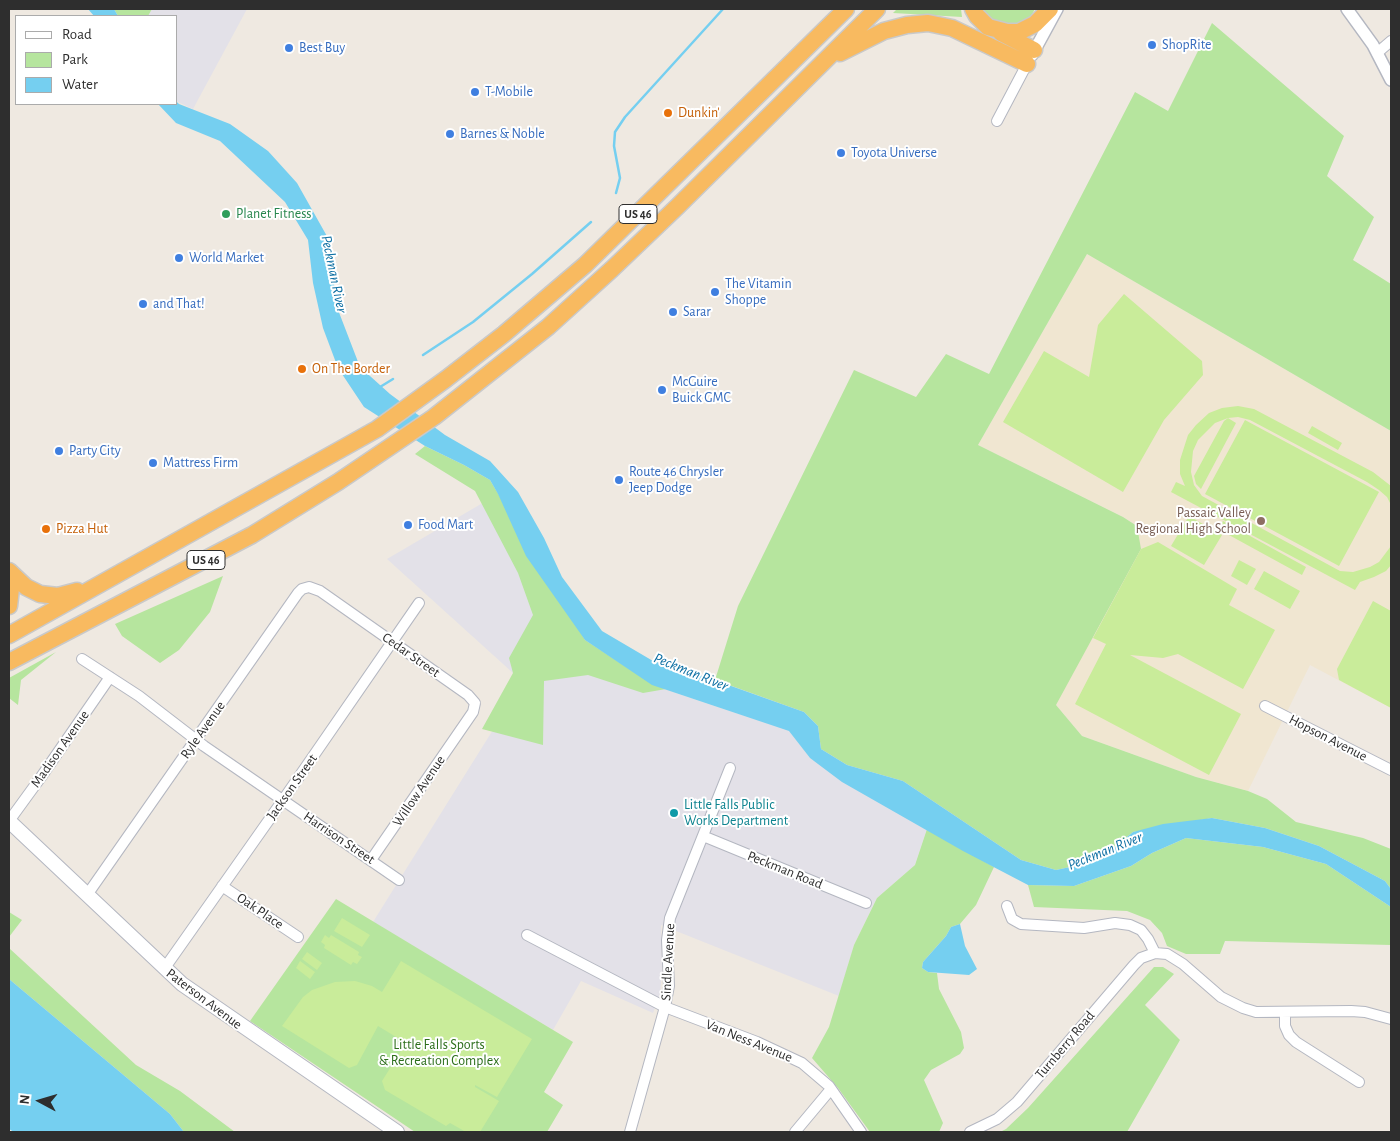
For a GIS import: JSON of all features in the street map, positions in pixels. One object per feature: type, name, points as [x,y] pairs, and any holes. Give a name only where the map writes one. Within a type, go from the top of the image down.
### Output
[{"type":"highway","name":"US 46","points":[[9,635],[378,429],[415,402],[504,334],[585,265],[846,9]]},
{"type":"highway","name":"US 46","points":[[9,662],[252,535],[396,444],[434,417],[540,333],[612,269],[877,9]]},
{"type":"highway","points":[[973,9],[988,27],[1031,57]]},
{"type":"highway","points":[[988,27],[1007,32],[1019,32],[1035,24],[1050,9]]},
{"type":"highway","points":[[822,62],[884,31],[928,23],[952,28],[1031,57]]},
{"type":"highway","points":[[9,571],[26,587],[40,594],[52,596],[73,592],[131,566]]},
{"type":"highway","points":[[9,576],[11,585],[9,606]]},
{"type":"main road","name":"Paterson Avenue","points":[[9,821],[164,969],[206,1002],[397,1132]]},
{"type":"street","points":[[997,121],[1058,9]]},
{"type":"street","points":[[1347,9],[1377,53],[1391,80]]},
{"type":"street","points":[[1377,53],[1391,42]]},
{"type":"street","name":"Ryle Avenue","points":[[88,895],[298,593],[302,589],[313,587],[329,597]]},
{"type":"street","name":"Cedar Street","points":[[329,597],[472,698],[474,709],[467,721]]},
{"type":"street","name":"Jackson Street","points":[[164,969],[419,603]]},
{"type":"street","name":"Harrison Street","points":[[82,659],[139,696],[196,740],[399,880]]},
{"type":"street","name":"Madison Avenue","points":[[9,821],[110,678]]},
{"type":"street","name":"Hopson Avenue","points":[[1266,706],[1391,770]]},
{"type":"street","name":"Willow Avenue","points":[[371,860],[467,721]]},
{"type":"street","name":"Sindle Avenue","points":[[630,1132],[665,1008],[669,986],[667,927],[730,768]]},
{"type":"street","name":"Peckman Road","points":[[703,836],[866,903]]},
{"type":"street","name":"Oak Place","points":[[222,886],[298,936]]},
{"type":"street","points":[[1007,906],[1012,919],[1021,924],[1084,928],[1115,923],[1130,925],[1141,930],[1155,953],[1167,954],[1183,964],[1231,1004],[1256,1012],[1351,1011],[1365,1012],[1391,1019]]},
{"type":"street","name":"Van Ness Avenue","points":[[527,935],[665,1008],[757,1042],[802,1063],[831,1089],[861,1132]]},
{"type":"street","name":"Turnberry Road","points":[[970,1132],[997,1120],[1017,1102],[1134,965],[1141,958],[1155,953]]},
{"type":"street","points":[[1285,1012],[1289,1035],[1296,1042],[1359,1082]]},
{"type":"street","points":[[795,1132],[831,1089]]},
{"type":"shaded area","points":[[152,9],[247,9],[193,109],[178,102],[178,15],[149,15]]},
{"type":"shaded area","name":"Passaic Valley Regional High School","points":[[1087,254],[1391,431],[1391,708],[1310,665],[1248,791],[1196,777],[1082,736],[1056,705],[1137,526],[1123,517],[978,445]]},
{"type":"shaded area","points":[[498,494],[526,556],[652,685],[790,731],[810,758],[927,829],[915,865],[877,898],[854,945],[839,996],[661,925],[662,972],[660,994],[653,1013],[581,981],[553,1030],[373,922],[516,693],[513,673],[387,559]]},
{"type":"green space","points":[[114,9],[152,9],[149,15],[117,15]]},
{"type":"green space","points":[[897,9],[961,9],[962,17],[893,13]]},
{"type":"green space","points":[[976,9],[1035,9],[1028,21],[1016,26],[994,26]]},
{"type":"green space","points":[[1212,23],[1344,136],[1327,176],[1374,217],[1353,260],[1391,284],[1391,431],[1087,254],[978,445],[1123,517],[1137,526],[1141,549],[1056,705],[1082,736],[1196,777],[1248,791],[1267,799],[1296,822],[1363,838],[1391,849],[1391,889],[1385,881],[1319,846],[1265,828],[1212,818],[1133,832],[1106,854],[1084,864],[1056,870],[1021,860],[903,781],[847,765],[821,749],[818,726],[804,712],[715,680],[738,606],[854,370],[916,397],[946,354],[989,374],[1135,92],[1168,111]]},
{"type":"green space","points":[[1124,294],[1202,361],[1203,375],[1164,420],[1123,492],[1003,422],[1044,351],[1089,377],[1098,325]]},
{"type":"green space","points":[[1238,406],[1254,409],[1373,472],[1391,486],[1391,505],[1387,497],[1367,482],[1250,420],[1238,417],[1228,418],[1215,423],[1198,440],[1193,451],[1191,472],[1194,485],[1202,496],[1340,571],[1353,572],[1370,567],[1379,562],[1391,546],[1391,565],[1386,571],[1360,582],[1355,590],[1171,492],[1176,482],[1185,486],[1180,474],[1180,460],[1188,435],[1209,413],[1222,408]]},
{"type":"green space","points":[[1228,418],[1236,423],[1201,489],[1196,484],[1194,476],[1224,421]]},
{"type":"green space","points":[[1245,420],[1379,492],[1339,566],[1205,494]]},
{"type":"green space","points":[[1312,426],[1342,443],[1338,450],[1308,433]]},
{"type":"green space","points":[[425,446],[490,480],[585,640],[643,678],[666,689],[643,693],[588,675],[544,681],[543,745],[482,729],[513,673],[509,658],[533,615],[518,573],[475,491],[415,454]]},
{"type":"green space","points":[[1189,516],[1222,535],[1204,565],[1171,546]]},
{"type":"green space","points":[[1223,521],[1306,567],[1302,575],[1218,529]]},
{"type":"green space","points":[[1158,542],[1237,589],[1229,605],[1275,630],[1243,689],[1178,654],[1163,658],[1130,655],[1241,714],[1209,775],[1075,704],[1106,644],[1093,638],[1141,549]]},
{"type":"green space","points":[[1239,560],[1256,569],[1247,585],[1231,576]]},
{"type":"green space","points":[[1264,571],[1300,591],[1290,609],[1254,589]]},
{"type":"green space","points":[[223,576],[210,612],[179,650],[160,663],[122,636],[115,624]]},
{"type":"green space","points":[[1373,601],[1391,611],[1391,708],[1339,680],[1337,669]]},
{"type":"green space","points":[[56,652],[21,680],[18,705],[9,698],[9,678]]},
{"type":"green space","points":[[927,829],[994,867],[976,905],[960,924],[951,927],[946,936],[923,962],[922,968],[928,972],[937,973],[939,989],[961,1032],[964,1048],[960,1054],[931,1070],[924,1080],[943,1123],[939,1132],[870,1132],[838,1088],[812,1058],[829,1027],[854,945],[877,898],[915,865]]},
{"type":"green space","points":[[1186,838],[1263,847],[1326,864],[1391,907],[1391,945],[1225,941],[1220,954],[1186,954],[1167,946],[1162,933],[1150,920],[1127,911],[1034,907],[1028,885],[1074,886],[1131,866],[1152,853]]},
{"type":"green space","name":"Little Falls Sports & Recreation Complex","points":[[336,899],[573,1042],[544,1092],[563,1105],[547,1132],[415,1132],[250,1021]]},
{"type":"green space","points":[[9,912],[22,920],[9,937]]},
{"type":"green space","points":[[342,918],[370,935],[362,947],[334,931]]},
{"type":"green space","points":[[325,935],[329,938],[331,935],[359,952],[358,955],[362,957],[357,964],[353,962],[351,965],[324,948],[325,945],[321,942]]},
{"type":"green space","points":[[9,948],[136,1065],[180,1091],[235,1132],[184,1132],[170,1114],[9,979]]},
{"type":"green space","points":[[307,952],[322,963],[317,970],[302,959]]},
{"type":"green space","points":[[300,961],[315,972],[310,979],[296,968]]},
{"type":"green space","points":[[401,961],[532,1039],[497,1097],[475,1085],[475,1087],[499,1101],[480,1132],[466,1132],[450,1123],[446,1126],[385,1090],[382,1081],[406,1043],[378,1026],[357,1065],[349,1068],[282,1026],[303,997],[312,990],[335,982],[355,981],[372,986],[382,992]]},
{"type":"green space","points":[[1154,967],[1163,967],[1174,974],[1145,1005],[1180,1040],[1127,1132],[1000,1132],[1006,1129],[1028,1108]]},
{"type":"water","points":[[88,9],[114,9],[117,15],[93,15]]},
{"type":"water","points":[[178,103],[230,124],[268,151],[297,183],[328,238],[333,261],[335,302],[360,367],[390,394],[445,435],[490,461],[518,492],[544,538],[562,577],[602,631],[653,661],[706,677],[804,712],[818,726],[821,749],[847,765],[903,781],[1021,860],[1056,870],[1084,864],[1106,854],[1133,832],[1163,824],[1212,818],[1265,828],[1319,846],[1385,881],[1391,889],[1391,907],[1326,864],[1263,847],[1186,838],[1152,853],[1131,866],[1074,886],[1028,885],[963,851],[842,782],[810,758],[789,731],[652,685],[585,640],[526,556],[490,480],[425,446],[364,407],[338,368],[323,328],[313,283],[308,240],[285,202],[220,141],[176,123],[159,105],[178,105]]},
{"type":"water","points":[[960,924],[965,946],[977,969],[969,975],[928,972],[922,968],[923,962],[946,936],[951,927]]},
{"type":"water","points":[[9,979],[170,1114],[184,1132],[14,1132],[9,1129]]},
{"type":"waterway","points":[[616,193],[620,178],[614,146],[615,132],[625,117],[723,9]]},
{"type":"waterway","points":[[423,355],[473,322],[532,274],[591,222]]},
{"type":"waterway","points":[[380,387],[393,379]]},
{"type":"place","name":"ShopRite","points":[[1152,45]]},
{"type":"place","name":"Best Buy","points":[[289,48]]},
{"type":"place","name":"T-Mobile","points":[[475,92]]},
{"type":"place","name":"Dunkin'","points":[[668,113]]},
{"type":"place","name":"Barnes & Noble","points":[[450,134]]},
{"type":"place","name":"Toyota Universe","points":[[841,153]]},
{"type":"place","name":"Planet Fitness","points":[[226,214]]},
{"type":"place","name":"World Market","points":[[179,258]]},
{"type":"place","name":"The Vitamin Shoppe","points":[[715,292]]},
{"type":"place","name":"and That!","points":[[143,304]]},
{"type":"place","name":"Sarar","points":[[673,312]]},
{"type":"place","name":"On The Border","points":[[302,369]]},
{"type":"place","name":"McGuire Buick GMC","points":[[662,390]]},
{"type":"place","name":"Party City","points":[[59,451]]},
{"type":"place","name":"Mattress Firm","points":[[153,463]]},
{"type":"place","name":"Route 46 Chrysler Jeep Dodge","points":[[619,480]]},
{"type":"place","name":"Passaic Valley Regional High School","points":[[1261,521]]},
{"type":"place","name":"Food Mart","points":[[408,525]]},
{"type":"place","name":"Pizza Hut","points":[[46,529]]},
{"type":"place","name":"Little Falls Public Works Department","points":[[674,813]]},
{"type":"water label","name":"Peckman River","points":[[334,274]]},
{"type":"water label","name":"Peckman River","points":[[691,672]]},
{"type":"water label","name":"Peckman River","points":[[1105,851]]}]
